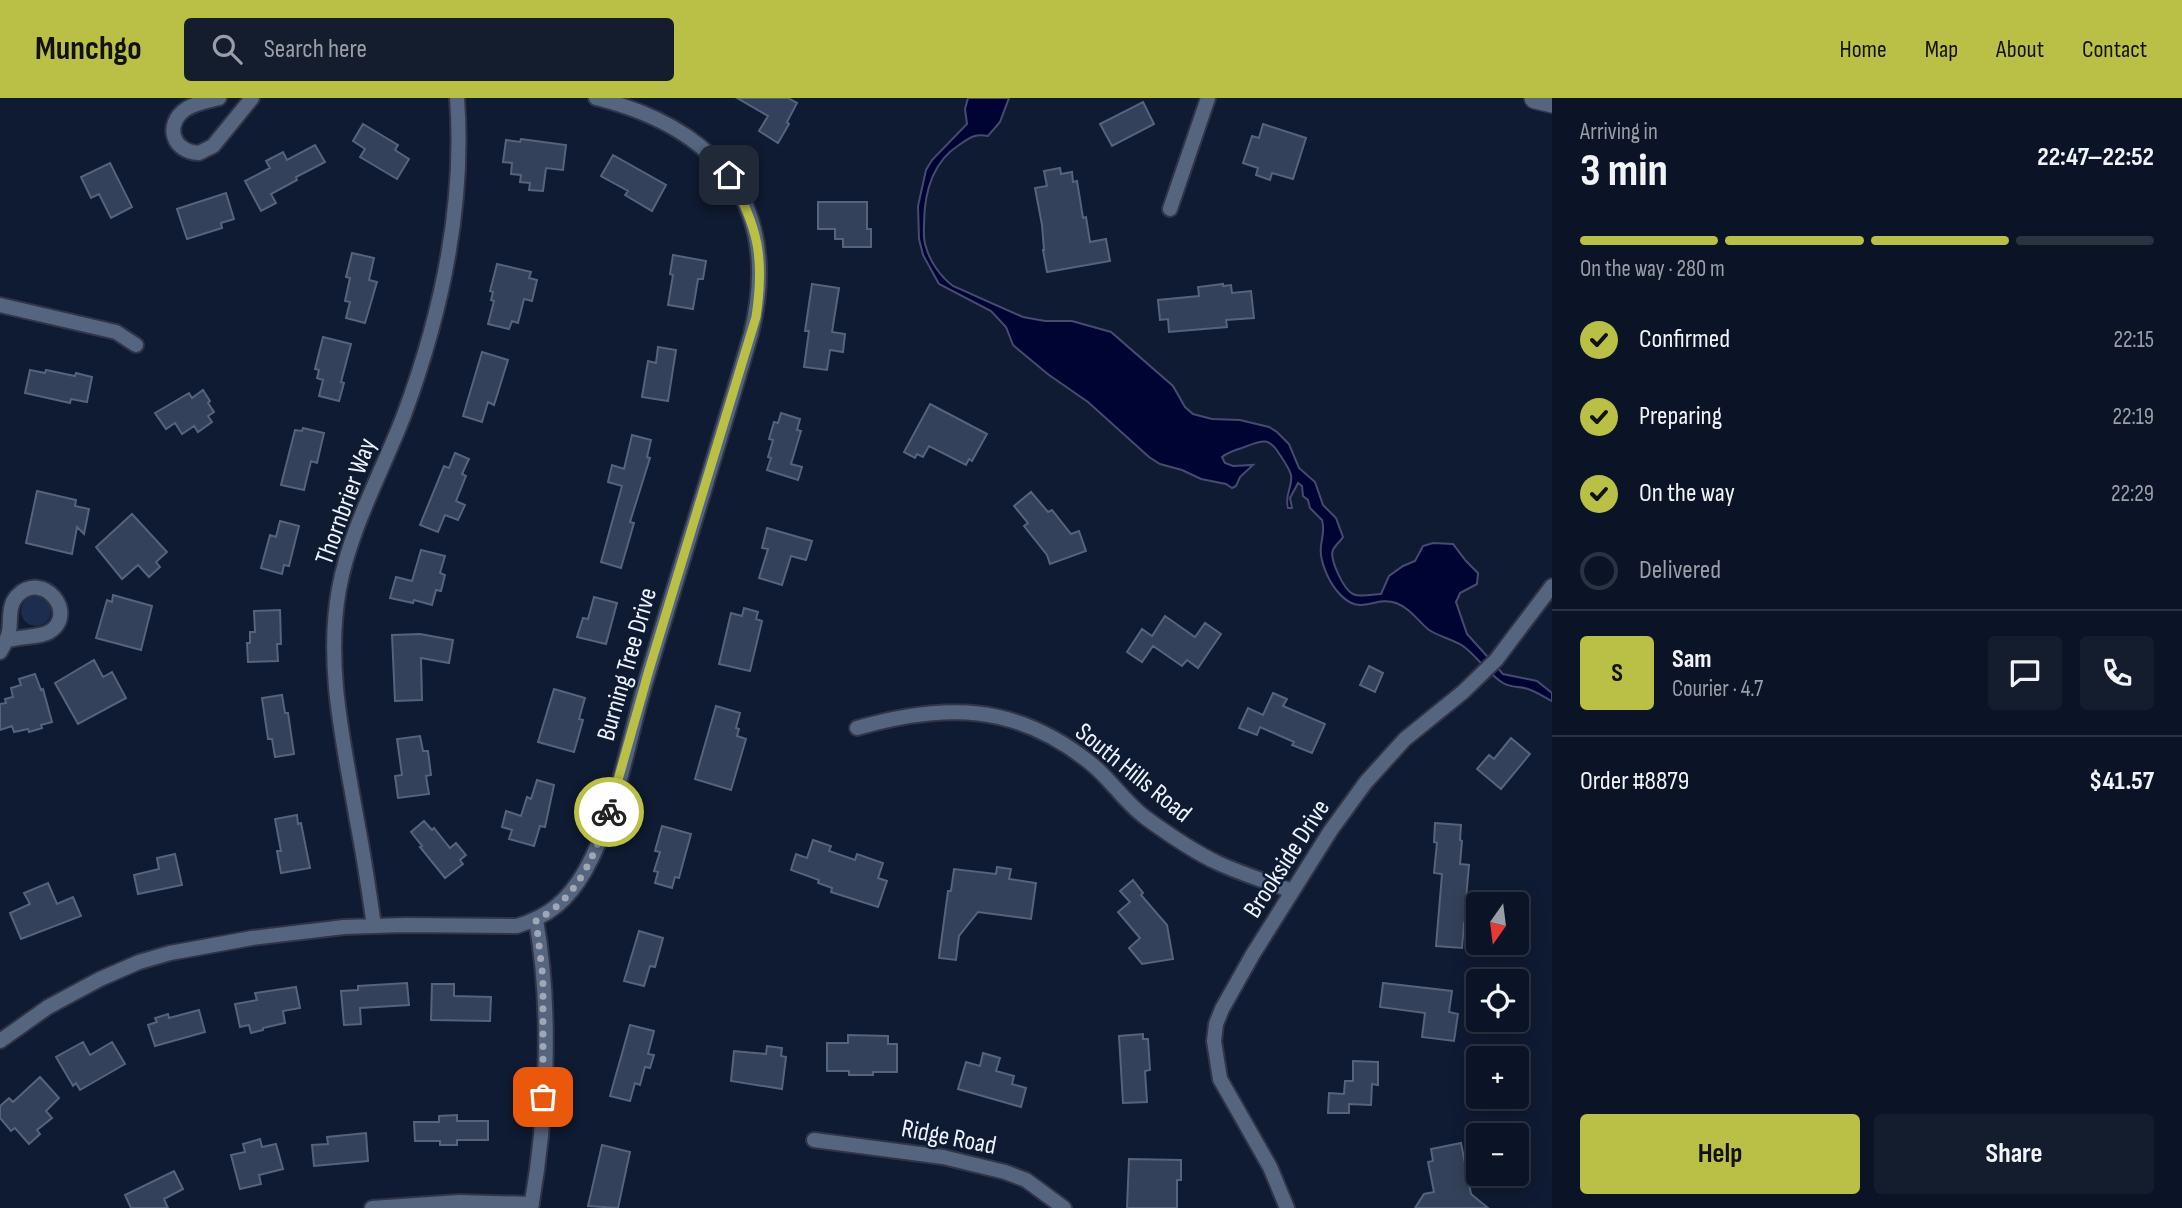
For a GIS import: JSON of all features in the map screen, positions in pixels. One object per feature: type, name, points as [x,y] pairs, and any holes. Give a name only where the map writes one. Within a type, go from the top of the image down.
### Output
[{"type":"main road","points":[[1535,98],[1552,102]]},
{"type":"street","points":[[219,98],[196,104],[180,114],[174,135],[183,150],[199,153],[212,146],[252,98]]},
{"type":"street","name":"Thornbrier Way","points":[[374,926],[337,696],[334,651],[336,610],[348,558],[408,404],[440,295],[455,194],[457,98]]},
{"type":"street","name":"Burning Tree Drive","points":[[3,1034],[90,984],[150,959],[300,931],[374,926],[517,926],[536,920],[556,908],[575,886],[596,849],[606,822],[751,334],[760,285],[758,246],[750,216],[729,175],[718,162],[704,147],[672,126],[635,109],[596,98]]},
{"type":"street","points":[[1170,209],[1208,98]]},
{"type":"street","points":[[0,305],[116,332],[136,345]]},
{"type":"street","name":"Brookside Drive","points":[[1287,1208],[1270,1167],[1220,1079],[1214,1041],[1216,1024],[1233,988],[1292,891],[1338,821],[1385,759],[1414,730],[1463,692],[1496,660],[1552,586]]},
{"type":"street","name":"South Hills Road","points":[[857,728],[912,714],[942,711],[967,711],[996,716],[1030,727],[1089,762],[1106,776],[1143,816],[1184,844],[1218,863],[1292,891]]},
{"type":"street","points":[[372,1208],[459,1202],[531,1206],[540,1148],[544,1076],[543,978],[536,920]]},
{"type":"street","name":"Ridge Road","points":[[814,1140],[931,1155],[1005,1172],[1027,1180],[1064,1208]]},
{"type":"shaded area","points":[[968,98],[1009,98],[1000,122],[988,136],[972,137],[949,152],[931,180],[926,202],[924,242],[933,264],[944,278],[953,286],[1023,317],[1045,321],[1072,321],[1111,332],[1173,386],[1185,407],[1193,414],[1212,419],[1240,420],[1269,427],[1277,432],[1289,444],[1299,468],[1315,482],[1323,505],[1336,518],[1343,537],[1333,550],[1333,560],[1342,581],[1353,594],[1381,594],[1389,576],[1415,561],[1423,546],[1433,543],[1453,544],[1478,573],[1477,584],[1460,593],[1456,602],[1467,634],[1503,674],[1537,681],[1552,693],[1552,701],[1528,689],[1503,683],[1463,646],[1429,630],[1401,605],[1388,601],[1360,605],[1345,599],[1327,576],[1323,563],[1322,520],[1310,508],[1308,500],[1303,496],[1302,486],[1298,483],[1290,498],[1292,508],[1288,508],[1291,475],[1272,444],[1259,442],[1222,457],[1225,463],[1233,466],[1253,465],[1232,488],[1160,464],[1088,402],[1049,375],[1013,345],[1006,327],[991,311],[939,284],[923,255],[919,239],[918,206],[926,170],[932,160],[967,124],[965,109]]},
{"type":"shaded area","points":[[36,596],[46,601],[51,611],[46,621],[36,626],[26,621],[21,611],[26,601]]},
{"type":"building","points":[[737,98],[788,98],[797,103],[778,143],[759,131],[768,116]]},
{"type":"building","points":[[1143,102],[1154,124],[1112,146],[1100,124]]},
{"type":"building","points":[[363,124],[398,145],[395,150],[409,159],[397,179],[360,157],[365,149],[353,141]]},
{"type":"building","points":[[1263,124],[1306,138],[1293,179],[1272,173],[1270,180],[1256,175],[1258,168],[1243,163],[1252,136],[1259,138]]},
{"type":"building","points":[[521,139],[566,145],[563,170],[546,168],[543,191],[529,190],[530,183],[520,182],[521,175],[511,174],[512,163],[503,162],[506,140],[520,142]]},
{"type":"building","points":[[315,145],[325,162],[271,194],[276,203],[261,211],[245,181],[270,168],[266,161],[283,152],[287,160]]},
{"type":"building","points":[[613,155],[666,185],[652,211],[625,195],[628,191],[601,176]]},
{"type":"building","points":[[110,163],[132,207],[111,218],[99,194],[91,198],[81,177]]},
{"type":"building","points":[[1060,168],[1061,174],[1072,172],[1073,182],[1077,181],[1090,242],[1106,239],[1110,261],[1047,272],[1035,188],[1047,186],[1044,171]]},
{"type":"building","points":[[226,193],[234,219],[221,223],[222,228],[187,239],[177,209]]},
{"type":"building","points":[[818,202],[867,202],[867,229],[871,229],[871,247],[843,247],[843,239],[835,239],[835,229],[818,229]]},
{"type":"building","points":[[352,253],[374,258],[369,280],[377,282],[365,323],[346,318],[350,302],[345,301],[350,278],[346,277]]},
{"type":"building","points":[[673,255],[706,261],[703,279],[698,279],[693,309],[668,305]]},
{"type":"building","points":[[497,264],[531,272],[529,278],[537,280],[532,301],[524,299],[518,323],[512,321],[509,329],[488,324],[494,301],[491,300],[493,292],[490,291]]},
{"type":"building","points":[[812,284],[839,288],[832,332],[845,334],[843,352],[830,350],[827,370],[804,367],[809,331],[805,331]]},
{"type":"building","points":[[1231,285],[1232,293],[1251,291],[1254,318],[1226,320],[1227,327],[1169,332],[1168,319],[1160,320],[1158,300],[1199,296],[1198,287]]},
{"type":"building","points":[[323,337],[351,344],[339,401],[319,396],[323,380],[317,378],[319,370],[315,369]]},
{"type":"building","points":[[658,347],[676,350],[668,401],[642,397],[648,361],[656,363]]},
{"type":"building","points":[[482,352],[508,360],[494,405],[488,402],[482,422],[463,416]]},
{"type":"building","points":[[30,370],[45,373],[46,370],[75,376],[76,373],[92,377],[87,402],[71,399],[70,403],[25,393]]},
{"type":"building","points":[[203,390],[214,412],[208,416],[212,422],[198,432],[194,426],[182,434],[175,423],[166,429],[155,413],[189,393],[192,398]]},
{"type":"building","points":[[930,404],[987,434],[972,461],[969,459],[966,465],[929,446],[923,457],[917,454],[915,458],[904,452]]},
{"type":"building","points":[[781,413],[800,419],[797,430],[801,431],[791,464],[802,467],[798,480],[767,470],[773,440],[769,439],[774,422],[778,423]]},
{"type":"building","points":[[303,428],[324,433],[317,463],[311,461],[304,490],[281,485],[295,430],[302,431]]},
{"type":"building","points":[[632,435],[651,440],[647,457],[650,458],[630,522],[634,523],[621,568],[601,562],[622,486],[608,482],[612,465],[624,469]]},
{"type":"building","points":[[455,453],[469,459],[462,474],[466,476],[456,501],[465,505],[458,520],[445,515],[438,532],[420,525],[444,466],[449,468]]},
{"type":"building","points":[[37,491],[76,500],[75,506],[89,509],[84,534],[77,527],[72,554],[26,543]]},
{"type":"building","points":[[1031,492],[1048,512],[1052,510],[1071,534],[1079,531],[1086,551],[1050,564],[1047,555],[1024,526],[1028,523],[1014,506]]},
{"type":"building","points":[[132,514],[167,552],[156,562],[160,567],[149,577],[138,565],[122,579],[96,547]]},
{"type":"building","points":[[280,521],[299,526],[289,566],[284,565],[282,574],[261,568],[270,535],[276,537]]},
{"type":"building","points":[[767,528],[812,541],[806,560],[791,556],[782,585],[759,578],[768,549],[762,548]]},
{"type":"building","points":[[421,550],[445,556],[440,573],[445,575],[441,591],[436,590],[432,605],[390,598],[396,577],[412,581]]},
{"type":"building","points":[[113,595],[152,606],[141,650],[96,638],[107,600],[112,602]]},
{"type":"building","points":[[594,597],[617,603],[606,644],[577,637],[583,618],[588,619]]},
{"type":"building","points":[[744,608],[758,612],[756,619],[762,621],[750,671],[719,664],[731,613],[742,616]]},
{"type":"building","points":[[280,610],[281,644],[277,644],[278,661],[248,662],[247,643],[250,643],[250,632],[255,632],[254,611]]},
{"type":"building","points":[[1165,616],[1195,637],[1205,623],[1221,634],[1198,668],[1187,660],[1182,666],[1153,646],[1142,662],[1127,652],[1142,629],[1152,636]]},
{"type":"building","points":[[420,634],[453,640],[449,663],[421,658],[422,700],[395,701],[392,635]]},
{"type":"building","points":[[94,660],[103,677],[112,672],[126,698],[78,724],[55,683]]},
{"type":"building","points":[[1369,666],[1383,673],[1375,692],[1360,685]]},
{"type":"building","points":[[35,674],[41,690],[43,689],[52,722],[29,732],[28,729],[14,732],[12,726],[0,730],[0,704],[13,697],[11,688],[21,685],[19,679]]},
{"type":"building","points":[[554,689],[585,698],[579,719],[583,720],[574,752],[538,742]]},
{"type":"building","points":[[1273,693],[1287,699],[1283,706],[1325,724],[1312,753],[1260,727],[1257,735],[1239,728],[1248,708],[1263,715]]},
{"type":"building","points":[[282,695],[285,713],[288,713],[294,754],[275,757],[272,739],[268,739],[262,698]]},
{"type":"building","points":[[716,706],[740,713],[737,736],[746,739],[731,790],[695,779]]},
{"type":"building","points":[[420,736],[423,751],[428,751],[431,775],[426,776],[429,794],[398,798],[395,776],[402,775],[397,739]]},
{"type":"building","points":[[1511,738],[1530,754],[1501,789],[1477,769],[1489,755],[1494,759]]},
{"type":"building","points":[[537,780],[554,785],[545,827],[540,826],[534,846],[509,839],[512,830],[502,827],[506,811],[521,816],[527,797],[531,799]]},
{"type":"building","points":[[297,815],[310,868],[281,873],[277,851],[281,851],[275,819]]},
{"type":"building","points":[[424,821],[432,830],[434,828],[450,848],[456,843],[466,855],[460,860],[463,864],[445,878],[411,832]]},
{"type":"building","points":[[1435,823],[1461,825],[1460,864],[1469,865],[1462,948],[1436,946],[1442,874],[1434,873],[1437,843],[1434,842]]},
{"type":"building","points":[[662,826],[691,834],[679,878],[675,877],[672,888],[655,883],[658,872],[654,871],[660,852],[655,851]]},
{"type":"building","points":[[813,840],[831,846],[829,851],[855,860],[857,854],[883,863],[878,878],[887,881],[878,907],[831,892],[832,888],[818,883],[819,880],[791,870],[796,854],[807,858]]},
{"type":"building","points":[[175,854],[182,885],[138,894],[134,875],[159,869],[157,858]]},
{"type":"building","points":[[997,867],[1011,869],[1009,879],[1036,883],[1031,919],[978,912],[959,936],[956,960],[939,958],[948,891],[951,891],[954,869],[996,874]]},
{"type":"building","points":[[1133,880],[1143,893],[1141,895],[1167,925],[1173,959],[1142,964],[1129,948],[1140,938],[1118,912],[1130,902],[1120,891]]},
{"type":"building","points":[[48,883],[57,904],[73,897],[81,916],[21,939],[10,913],[30,904],[24,893]]},
{"type":"building","points":[[639,931],[663,938],[655,967],[650,966],[644,986],[624,981]]},
{"type":"building","points":[[407,983],[409,1005],[360,1008],[361,1024],[344,1025],[341,991],[358,990],[358,986]]},
{"type":"building","points":[[1383,983],[1452,991],[1449,1012],[1458,1014],[1454,1041],[1422,1037],[1425,1013],[1380,1007]]},
{"type":"building","points":[[432,984],[454,984],[454,996],[491,997],[490,1021],[431,1020]]},
{"type":"building","points":[[296,987],[300,1008],[283,1011],[285,1023],[251,1033],[249,1025],[240,1027],[235,1004],[257,1000],[255,993]]},
{"type":"building","points":[[199,1010],[205,1032],[155,1046],[148,1025],[157,1022],[155,1018],[168,1014],[169,1018]]},
{"type":"building","points":[[630,1025],[654,1031],[648,1054],[654,1055],[650,1068],[645,1067],[640,1085],[635,1083],[630,1101],[610,1096]]},
{"type":"building","points":[[1143,1034],[1143,1039],[1148,1039],[1150,1070],[1145,1071],[1147,1102],[1123,1103],[1119,1036]]},
{"type":"building","points":[[848,1035],[888,1036],[888,1044],[897,1044],[897,1072],[849,1075],[849,1071],[827,1071],[827,1043],[848,1043]]},
{"type":"building","points":[[83,1042],[90,1055],[112,1042],[125,1064],[80,1090],[76,1083],[73,1086],[56,1057]]},
{"type":"building","points":[[767,1046],[782,1048],[781,1056],[786,1057],[782,1089],[731,1081],[734,1051],[766,1054]]},
{"type":"building","points":[[983,1053],[1000,1058],[996,1071],[1014,1076],[1012,1084],[1026,1088],[1021,1107],[958,1089],[966,1062],[980,1066]]},
{"type":"building","points":[[1353,1061],[1378,1062],[1378,1085],[1372,1084],[1371,1105],[1349,1104],[1349,1113],[1328,1113],[1329,1093],[1344,1094],[1345,1081],[1353,1081]]},
{"type":"building","points":[[40,1077],[59,1098],[46,1111],[52,1118],[37,1130],[40,1134],[29,1144],[15,1128],[11,1131],[0,1118],[0,1106],[9,1098],[13,1102]]},
{"type":"building","points":[[457,1115],[457,1121],[488,1121],[488,1140],[457,1140],[457,1145],[440,1145],[440,1141],[415,1141],[414,1122],[439,1122],[439,1116]]},
{"type":"building","points":[[366,1133],[368,1161],[314,1166],[312,1145],[328,1144],[327,1137]]},
{"type":"building","points":[[260,1139],[262,1147],[276,1144],[283,1169],[259,1175],[261,1184],[240,1189],[231,1155],[245,1152],[243,1144]]},
{"type":"building","points":[[1461,1143],[1466,1186],[1469,1186],[1471,1194],[1488,1208],[1415,1208],[1424,1194],[1434,1192],[1428,1162],[1433,1161],[1431,1149]]},
{"type":"building","points":[[602,1145],[630,1152],[618,1208],[588,1206]]},
{"type":"building","points":[[1129,1159],[1181,1160],[1181,1180],[1177,1180],[1177,1208],[1127,1208]]},
{"type":"building","points":[[174,1171],[183,1189],[164,1199],[168,1208],[131,1208],[125,1195]]},
{"type":"way so far","points":[[543,1097],[543,978],[536,920],[556,908],[575,886],[596,849],[609,812]]},
{"type":"route","points":[[609,812],[756,317],[760,285],[758,246],[750,216],[729,175]]}]
